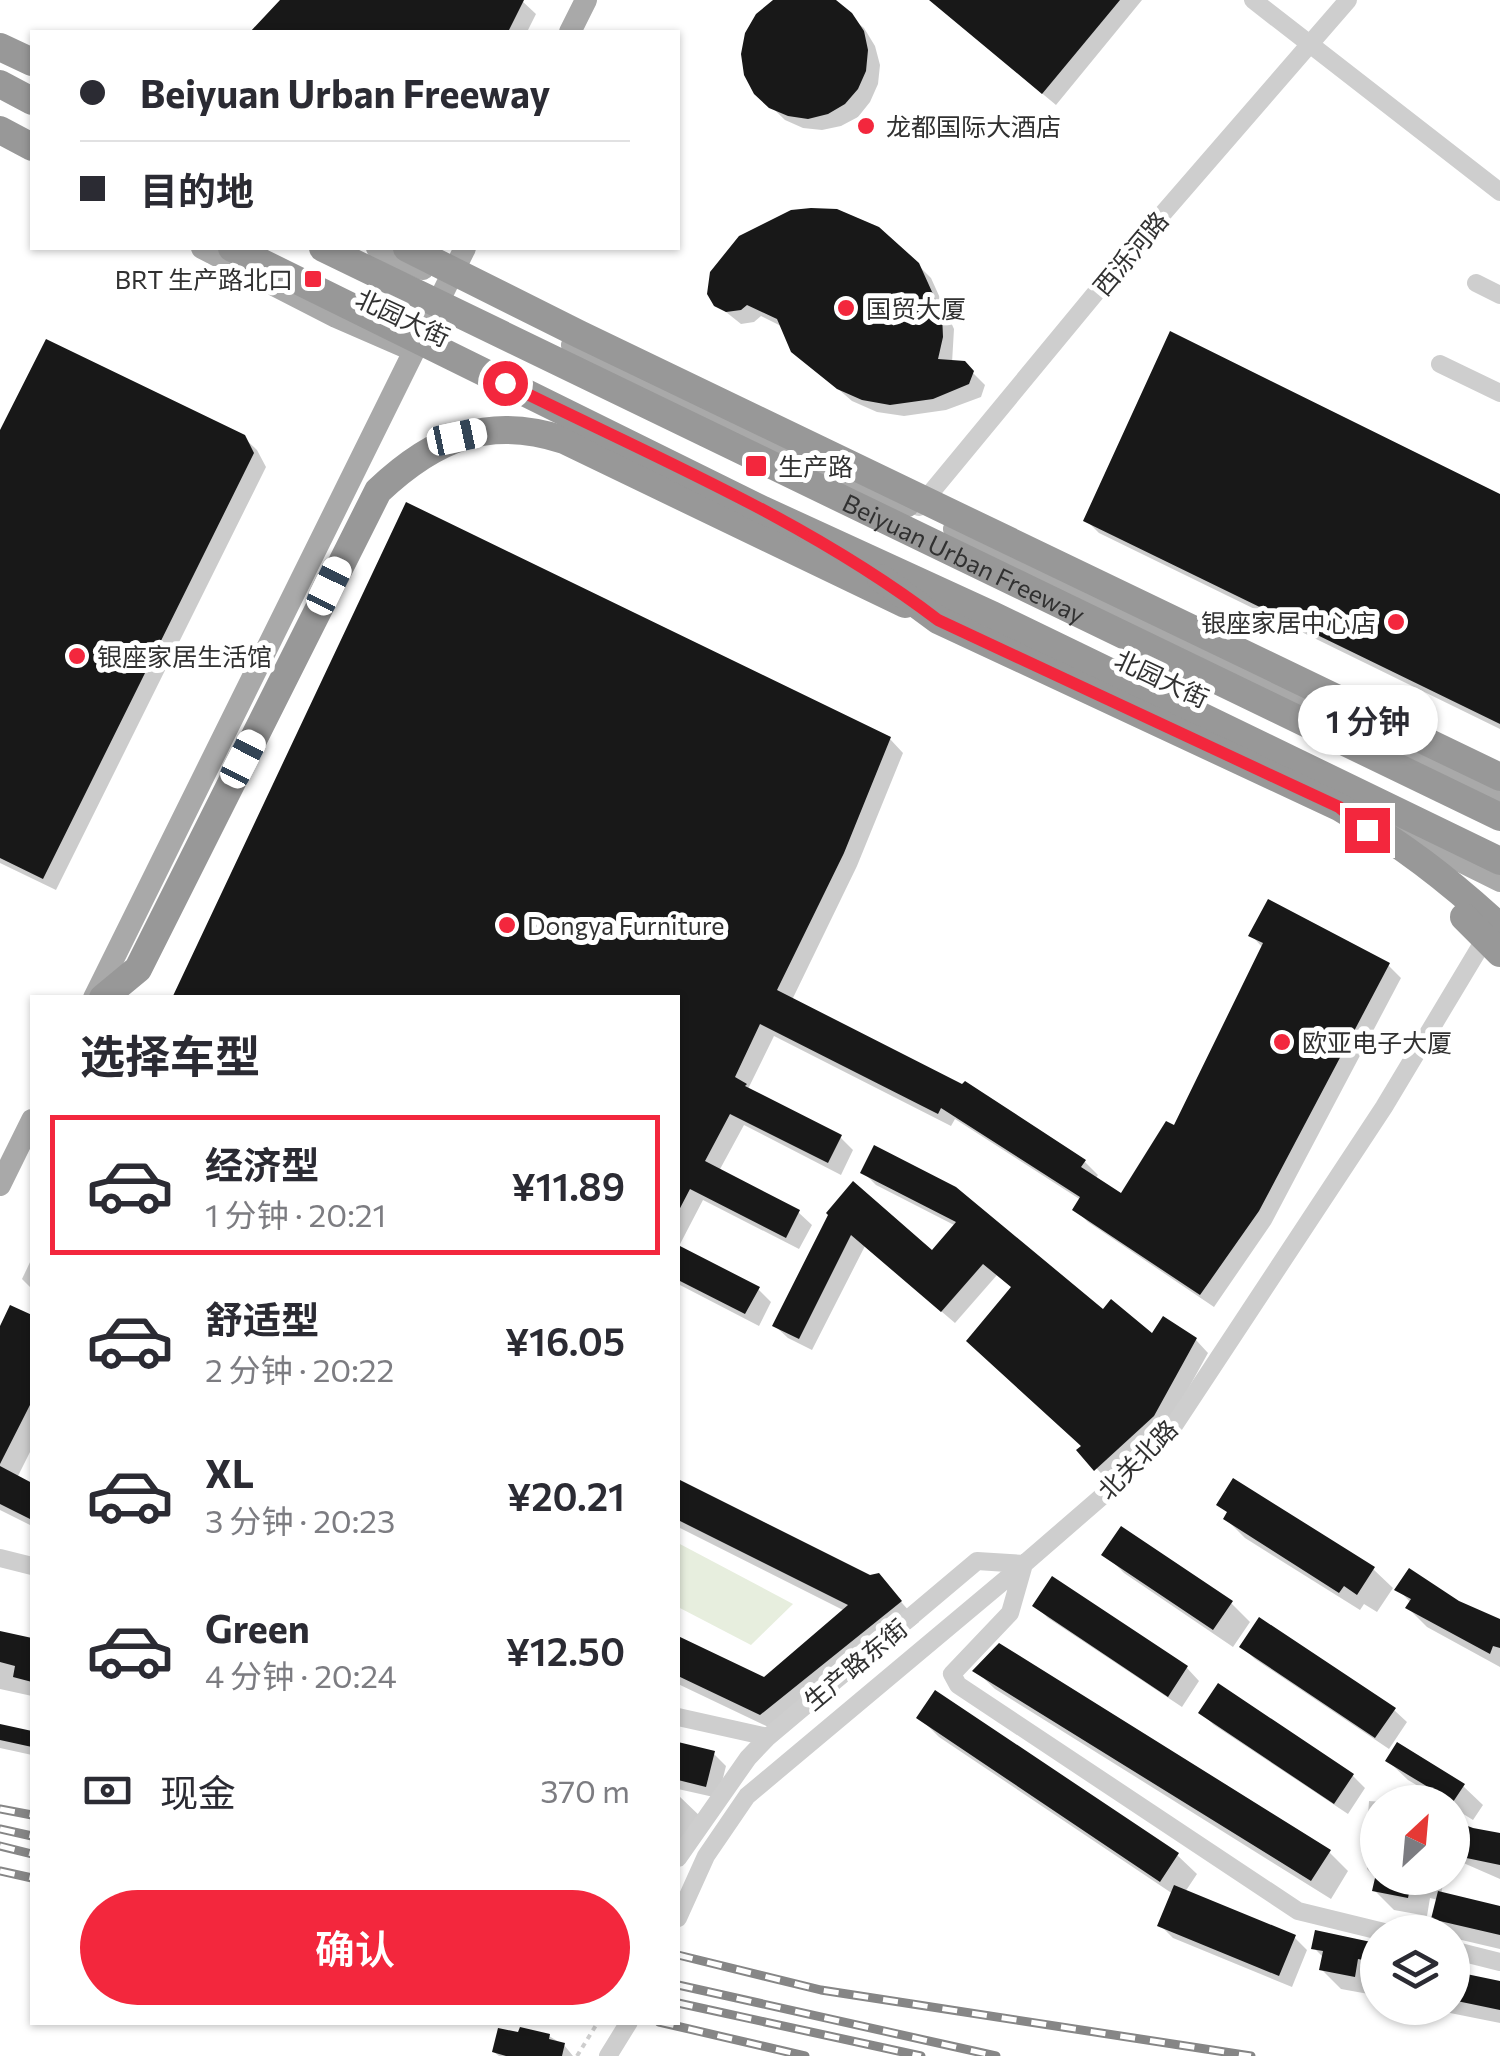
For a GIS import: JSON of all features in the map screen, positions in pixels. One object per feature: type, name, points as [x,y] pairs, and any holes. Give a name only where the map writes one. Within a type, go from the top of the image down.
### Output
[{"type":"highway","points":[[0,47],[30,61]]},
{"type":"highway","points":[[0,84],[30,99]]},
{"type":"highway","points":[[0,130],[30,146]]},
{"type":"highway","name":"Beiyuan Urban Freeway","points":[[236,250],[763,510],[992,615],[1500,861]]},
{"type":"highway","name":"Beiyuan Urban Freeway","points":[[327,250],[1500,817]]},
{"type":"highway","points":[[411,250],[1500,777]]},
{"type":"highway","points":[[107,995],[138,969],[378,492],[410,463],[457,437],[490,430],[538,432],[564,440],[1044,672],[1161,722],[1339,807],[1438,871],[1500,927]]},
{"type":"highway","points":[[767,464],[953,513]]},
{"type":"highway","points":[[763,510],[889,582],[938,620]]},
{"type":"highway","points":[[1097,582],[1224,684]]},
{"type":"highway","points":[[1044,672],[1192,713]]},
{"type":"highway","points":[[1339,807],[1423,877],[1500,954]]},
{"type":"main road","points":[[571,30],[586,0]]},
{"type":"main road","points":[[0,62],[30,77]]},
{"type":"main road","points":[[0,144],[30,159]]},
{"type":"main road","name":"北园大街","points":[[206,250],[336,317],[1208,730],[1500,881]]},
{"type":"main road","name":"北园大街","points":[[381,250],[730,424],[916,510],[1500,794]]},
{"type":"main road","points":[[95,995],[464,250]]},
{"type":"main road","points":[[0,1186],[30,1124]]},
{"type":"street","points":[[1254,0],[1500,192]]},
{"type":"street","name":"西泺河路","points":[[916,510],[1127,255],[1348,0]]},
{"type":"street","points":[[1476,283],[1500,294]]},
{"type":"street","points":[[1440,364],[1500,393]]},
{"type":"street","name":"北关北路","points":[[680,1914],[706,1856],[747,1796],[1024,1564],[1114,1486],[1173,1427],[1384,1107],[1500,914]]},
{"type":"street","points":[[0,1558],[30,1566]]},
{"type":"street","name":"生产路东街","points":[[680,1855],[706,1815],[768,1737],[977,1561],[1024,1564]]},
{"type":"street","points":[[1024,1564],[1010,1613],[952,1674],[958,1685],[1298,1911],[1360,1926]]},
{"type":"street","points":[[680,1717],[768,1737]]},
{"type":"street","points":[[1470,1954],[1500,1962]]},
{"type":"street","points":[[608,2056],[627,2025]]},
{"type":"path","points":[[577,2056],[596,2025]]},
{"type":"green space","points":[[680,1544],[793,1604],[751,1645],[680,1608]]},
{"type":"building","points":[[280,0],[524,0],[509,30],[252,30]]},
{"type":"building","points":[[773,0],[836,0],[852,13],[864,31],[868,50],[866,71],[845,104],[828,114],[808,119],[769,108],[754,94],[744,75],[741,54],[745,33],[756,14]]},
{"type":"building","points":[[929,0],[1120,0],[1042,94]]},
{"type":"building","name":"国贸大厦","points":[[837,209],[879,227],[919,263],[942,314],[943,337],[938,359],[965,361],[974,371],[969,384],[933,399],[890,405],[862,400],[837,389],[791,352],[777,319],[747,305],[726,312],[714,306],[707,294],[710,272],[739,236],[791,210]]},
{"type":"building","name":"银座家居中心店","points":[[1170,331],[1500,494],[1500,724],[1083,521]]},
{"type":"building","name":"银座家居生活馆","points":[[46,339],[245,435],[254,453],[43,879],[0,858],[0,430]]},
{"type":"building","name":"Dongya Furniture","points":[[406,502],[891,737],[844,853],[777,990],[962,1084],[965,1081],[1086,1160],[1081,1167],[1121,1193],[1166,1121],[1174,1125],[1263,943],[1248,936],[1268,899],[1390,963],[1259,1211],[1200,1295],[1072,1210],[1080,1197],[941,1108],[938,1114],[760,1024],[735,1077],[745,1086],[842,1135],[828,1163],[730,1114],[705,1161],[800,1210],[786,1238],[690,1189],[680,1208],[680,995],[173,995]]},
{"type":"building","points":[[874,1145],[956,1187],[1103,1309],[1111,1299],[1152,1333],[1163,1316],[1197,1338],[1154,1416],[1094,1471],[1076,1450],[1081,1446],[966,1341],[1011,1287],[983,1264],[941,1312],[851,1235],[799,1339],[772,1326],[826,1213],[853,1181],[932,1250],[956,1222],[860,1173]]},
{"type":"building","points":[[680,1246],[760,1287],[745,1314],[680,1281]]},
{"type":"building","points":[[10,1305],[30,1314],[30,1405],[0,1464],[0,1326]]},
{"type":"building","points":[[0,1466],[30,1482],[30,1519],[0,1504]]},
{"type":"building","points":[[1233,1478],[1375,1567],[1357,1595],[1344,1586],[1339,1593],[1223,1519],[1227,1512],[1216,1505]]},
{"type":"building","points":[[680,1480],[870,1575],[879,1573],[902,1601],[760,1715],[680,1677],[680,1637],[764,1677],[848,1605],[680,1521]]},
{"type":"building","points":[[1121,1526],[1233,1601],[1213,1630],[1101,1555]]},
{"type":"building","points":[[1409,1568],[1459,1601],[1500,1619],[1500,1648],[1493,1646],[1490,1654],[1405,1608],[1411,1599],[1394,1590]]},
{"type":"building","points":[[1052,1576],[1188,1666],[1168,1697],[1032,1606]]},
{"type":"building","points":[[1259,1617],[1396,1708],[1375,1738],[1239,1647]]},
{"type":"building","points":[[0,1631],[30,1638],[30,1681],[13,1677],[15,1666],[0,1662]]},
{"type":"building","points":[[999,1643],[1331,1850],[1311,1881],[972,1671]]},
{"type":"building","points":[[1218,1683],[1354,1774],[1334,1804],[1198,1713]]},
{"type":"building","points":[[935,1690],[1179,1853],[1160,1882],[916,1718]]},
{"type":"building","points":[[0,1724],[30,1731],[30,1747],[0,1740]]},
{"type":"building","points":[[680,1742],[715,1751],[706,1787],[680,1780]]},
{"type":"building","points":[[1397,1742],[1465,1784],[1425,1785],[1385,1761]]},
{"type":"building","points":[[1470,1827],[1500,1833],[1500,1865],[1470,1859]]},
{"type":"building","points":[[1174,1885],[1296,1935],[1279,1976],[1157,1926]]},
{"type":"building","points":[[1437,1895],[1455,1895],[1500,1906],[1500,1935],[1470,1928],[1470,1915],[1432,1915]]},
{"type":"building","points":[[1315,1930],[1360,1940],[1355,1977],[1319,1970],[1323,1951],[1311,1949]]},
{"type":"building","points":[[1470,1975],[1500,1981],[1500,2010],[1470,2004]]},
{"type":"building","points":[[520,2027],[550,2034],[549,2039],[565,2043],[562,2056],[506,2056],[492,2052],[498,2028],[518,2032]]},
{"type":"railway","points":[[0,1809],[30,1815]]},
{"type":"railway","points":[[0,1829],[30,1836]]},
{"type":"railway","points":[[0,1846],[30,1854]]},
{"type":"railway","points":[[0,1871],[30,1878]]},
{"type":"railway","points":[[680,1955],[821,1990],[1251,2056]]},
{"type":"railway","points":[[680,1985],[996,2056]]},
{"type":"railway","points":[[680,2003],[921,2056]]},
{"type":"railway","points":[[672,2025],[805,2056]]},
{"type":"place","name":"龙都国际大酒店","points":[[866,126]]},
{"type":"place","name":"BRT 生产路北口","points":[[313,279]]},
{"type":"place","name":"国贸大厦","points":[[846,308]]},
{"type":"place","name":"生产路","points":[[756,466]]},
{"type":"place","name":"银座家居中心店","points":[[1396,622]]},
{"type":"place","name":"银座家居生活馆","points":[[77,656]]},
{"type":"place","name":"Dongya Furniture","points":[[507,925]]},
{"type":"place","name":"欧亚电子大厦","points":[[1282,1042]]},
{"type":"route","points":[[505,383],[763,510],[889,582],[938,620],[1339,807],[1367,830]]}]
